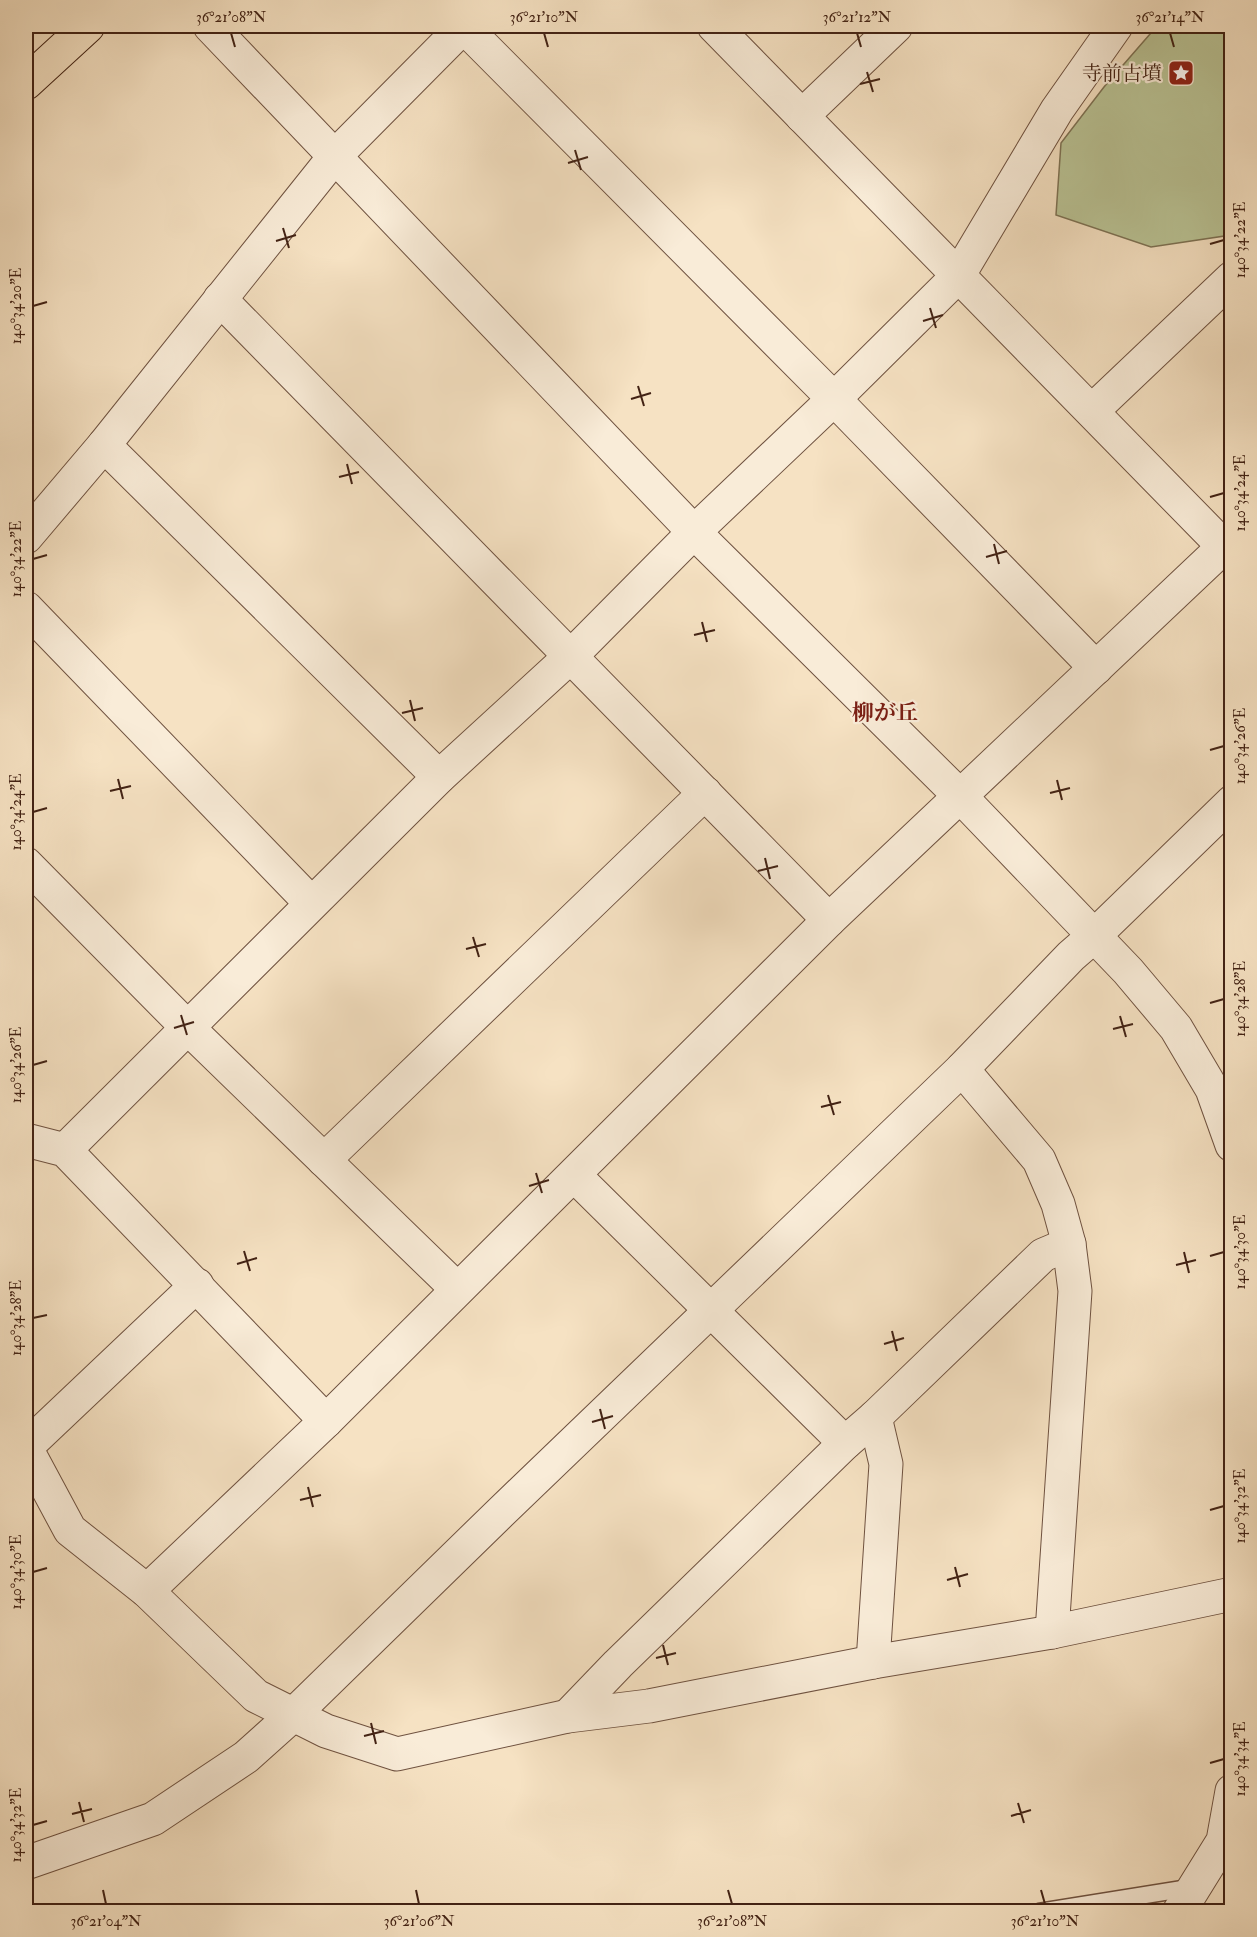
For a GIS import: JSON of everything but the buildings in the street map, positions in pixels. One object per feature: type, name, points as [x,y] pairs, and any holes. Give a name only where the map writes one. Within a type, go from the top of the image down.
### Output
[{"type":"main road","points":[[26,83],[88,26]]},
{"type":"street","points":[[210,26],[694,532],[960,797],[1128,971],[1176,1028],[1212,1089],[1232,1145]]},
{"type":"street","points":[[26,537],[104,445],[335,156],[464,26],[834,399],[1096,668]]},
{"type":"street","points":[[147,1591],[326,1421],[829,920],[1096,668],[1229,547],[958,276],[714,26]]},
{"type":"street","points":[[802,116],[896,26]]},
{"type":"street","points":[[65,1150],[439,777],[571,656],[694,532],[834,399],[958,276],[1057,110],[1116,26]]},
{"type":"street","points":[[1092,411],[1232,278]]},
{"type":"street","points":[[220,299],[829,920]]},
{"type":"street","points":[[104,445],[439,777]]},
{"type":"street","points":[[26,608],[311,903]]},
{"type":"street","points":[[324,1160],[705,793]]},
{"type":"street","points":[[26,1863],[153,1819],[246,1757],[294,1714],[962,1068],[1071,956],[1232,802]]},
{"type":"street","points":[[26,864],[187,1027],[457,1288]]},
{"type":"street","points":[[962,1068],[1039,1160],[1058,1203],[1069,1244],[1075,1291],[1052,1632]]},
{"type":"street","points":[[26,1140],[65,1150],[326,1421]]},
{"type":"street","points":[[574,1174],[844,1443]]},
{"type":"street","points":[[568,1716],[618,1664],[844,1443],[875,1417],[1043,1256],[1069,1244]]},
{"type":"street","points":[[197,1285],[26,1448],[70,1530],[147,1591],[256,1696],[326,1731],[398,1754],[568,1716],[649,1706],[873,1662],[1052,1632],[1232,1594]]},
{"type":"street","points":[[873,1662],[886,1464],[875,1417]]},
{"type":"street","points":[[1187,1899],[1223,1841],[1232,1791]]},
{"type":"lane","points":[[1039,1911],[1187,1899]]},
{"type":"green space","points":[[1157,26],[1231,26],[1231,235],[1151,247],[1056,215],[1061,143],[1104,87]]},
{"type":"place","name":"寺前古墳","points":[[1181,73]]},
{"type":"district","name":"柳が丘","points":[[885,712]]}]
